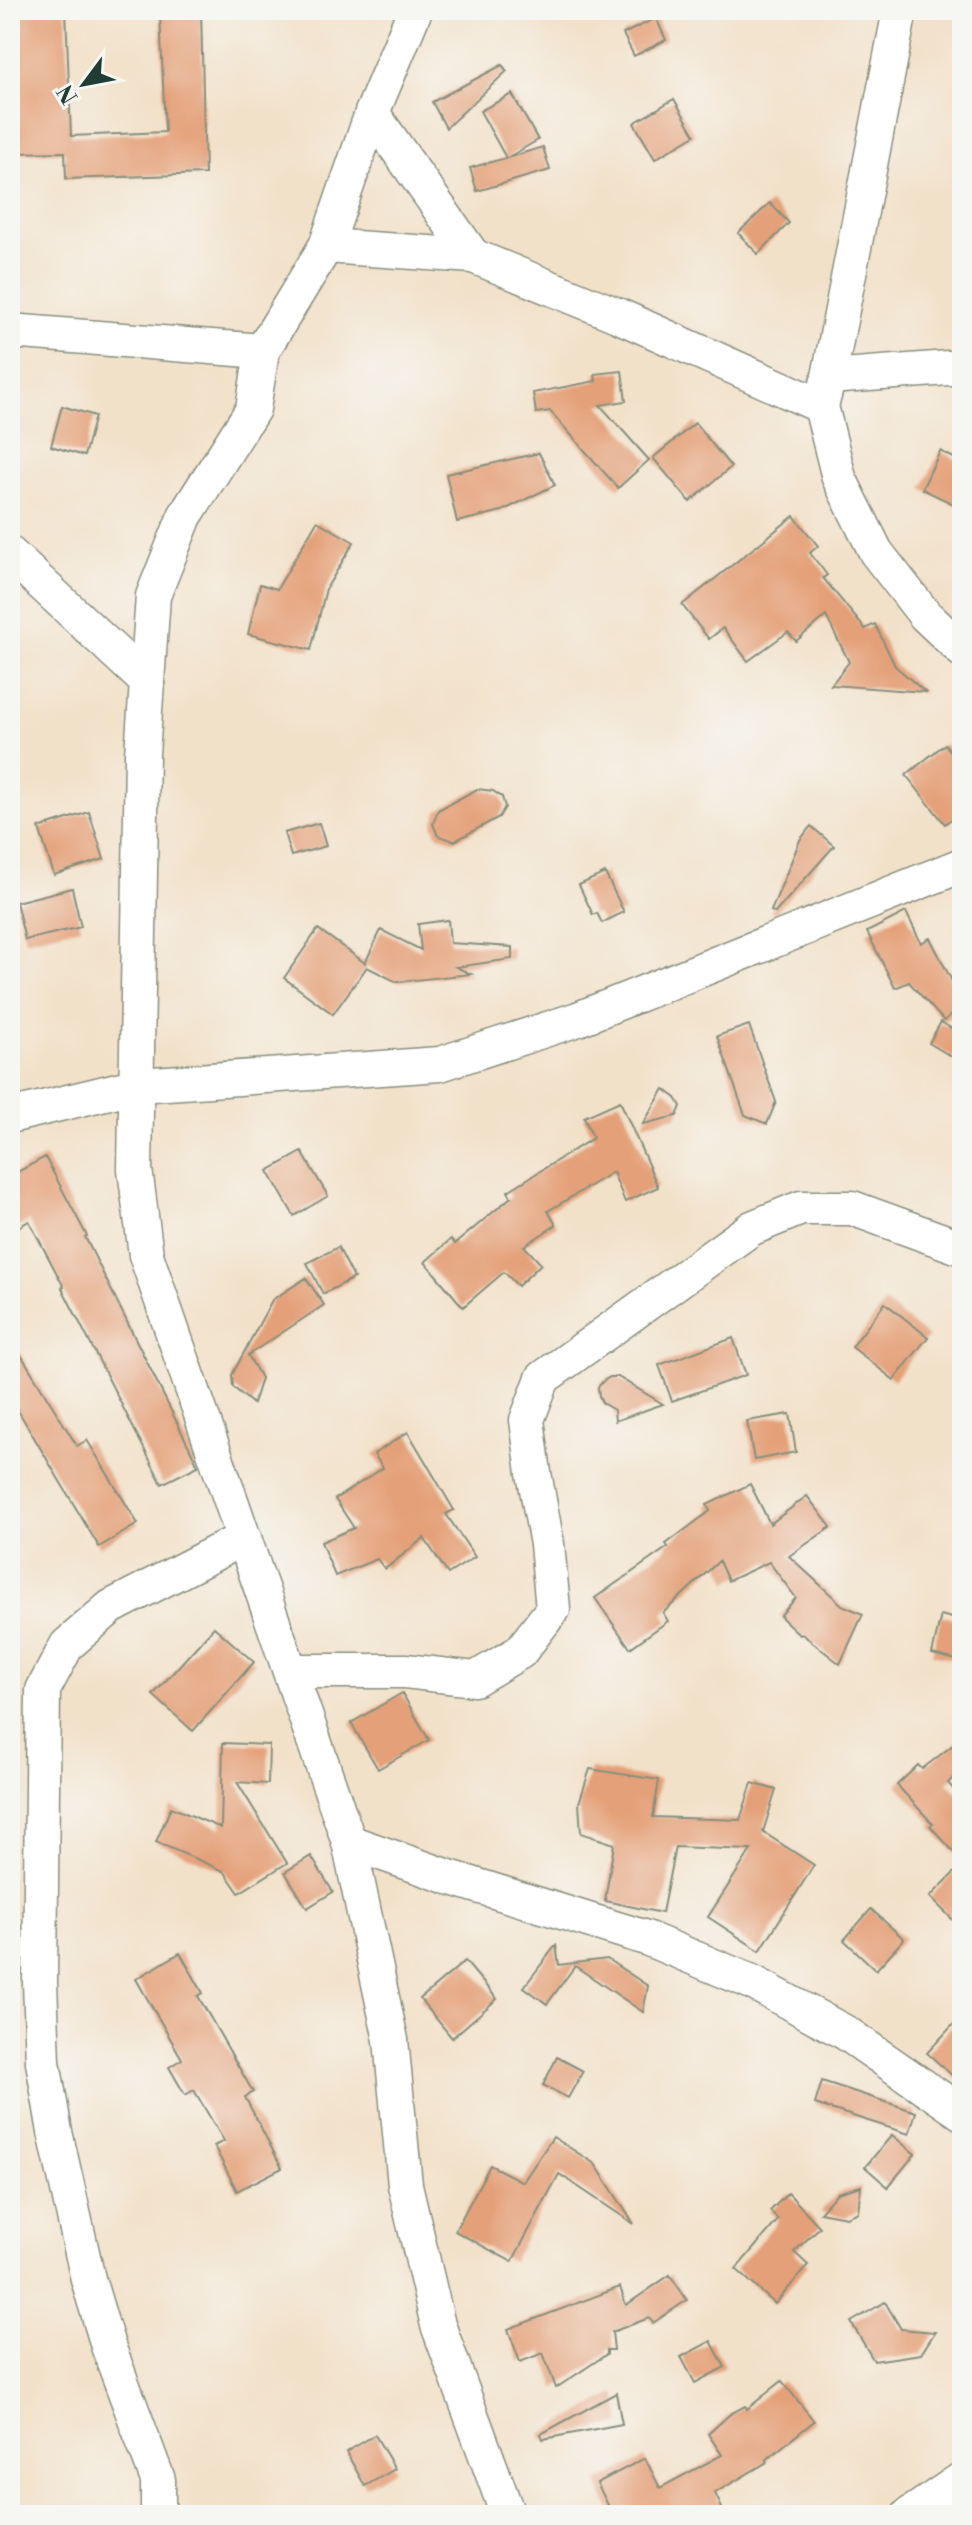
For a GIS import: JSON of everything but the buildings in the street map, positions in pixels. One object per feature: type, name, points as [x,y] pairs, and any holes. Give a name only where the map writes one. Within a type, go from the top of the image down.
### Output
[{"type":"street","points":[[415,10],[372,113],[326,246],[262,351],[253,409],[185,516],[153,596],[142,754],[135,1169],[146,1255],[349,1842],[391,2040],[405,2185],[434,2311],[508,2515]]},
{"type":"street","points":[[900,10],[825,391],[839,478],[876,552],[925,615],[962,650]]},
{"type":"street","points":[[372,113],[473,256]]},
{"type":"street","points":[[326,246],[473,256],[617,315],[825,391],[962,367]]},
{"type":"street","points":[[10,331],[262,351]]},
{"type":"street","points":[[10,554],[147,682]]},
{"type":"street","points":[[10,1116],[138,1085],[440,1064],[578,1019],[962,865]]},
{"type":"street","points":[[290,1671],[405,1671],[475,1679],[520,1652],[553,1609],[547,1544],[527,1420],[543,1378],[752,1228],[801,1208],[852,1208],[962,1248]]},
{"type":"street","points":[[158,2515],[158,2480],[108,2346],[88,2279],[55,2132],[43,2062],[40,1982],[43,1690],[67,1645],[111,1607],[244,1538]]},
{"type":"street","points":[[349,1842],[449,1877],[646,1938],[752,1982],[846,2033],[962,2113]]},
{"type":"street","points":[[909,2515],[962,2479]]}]
